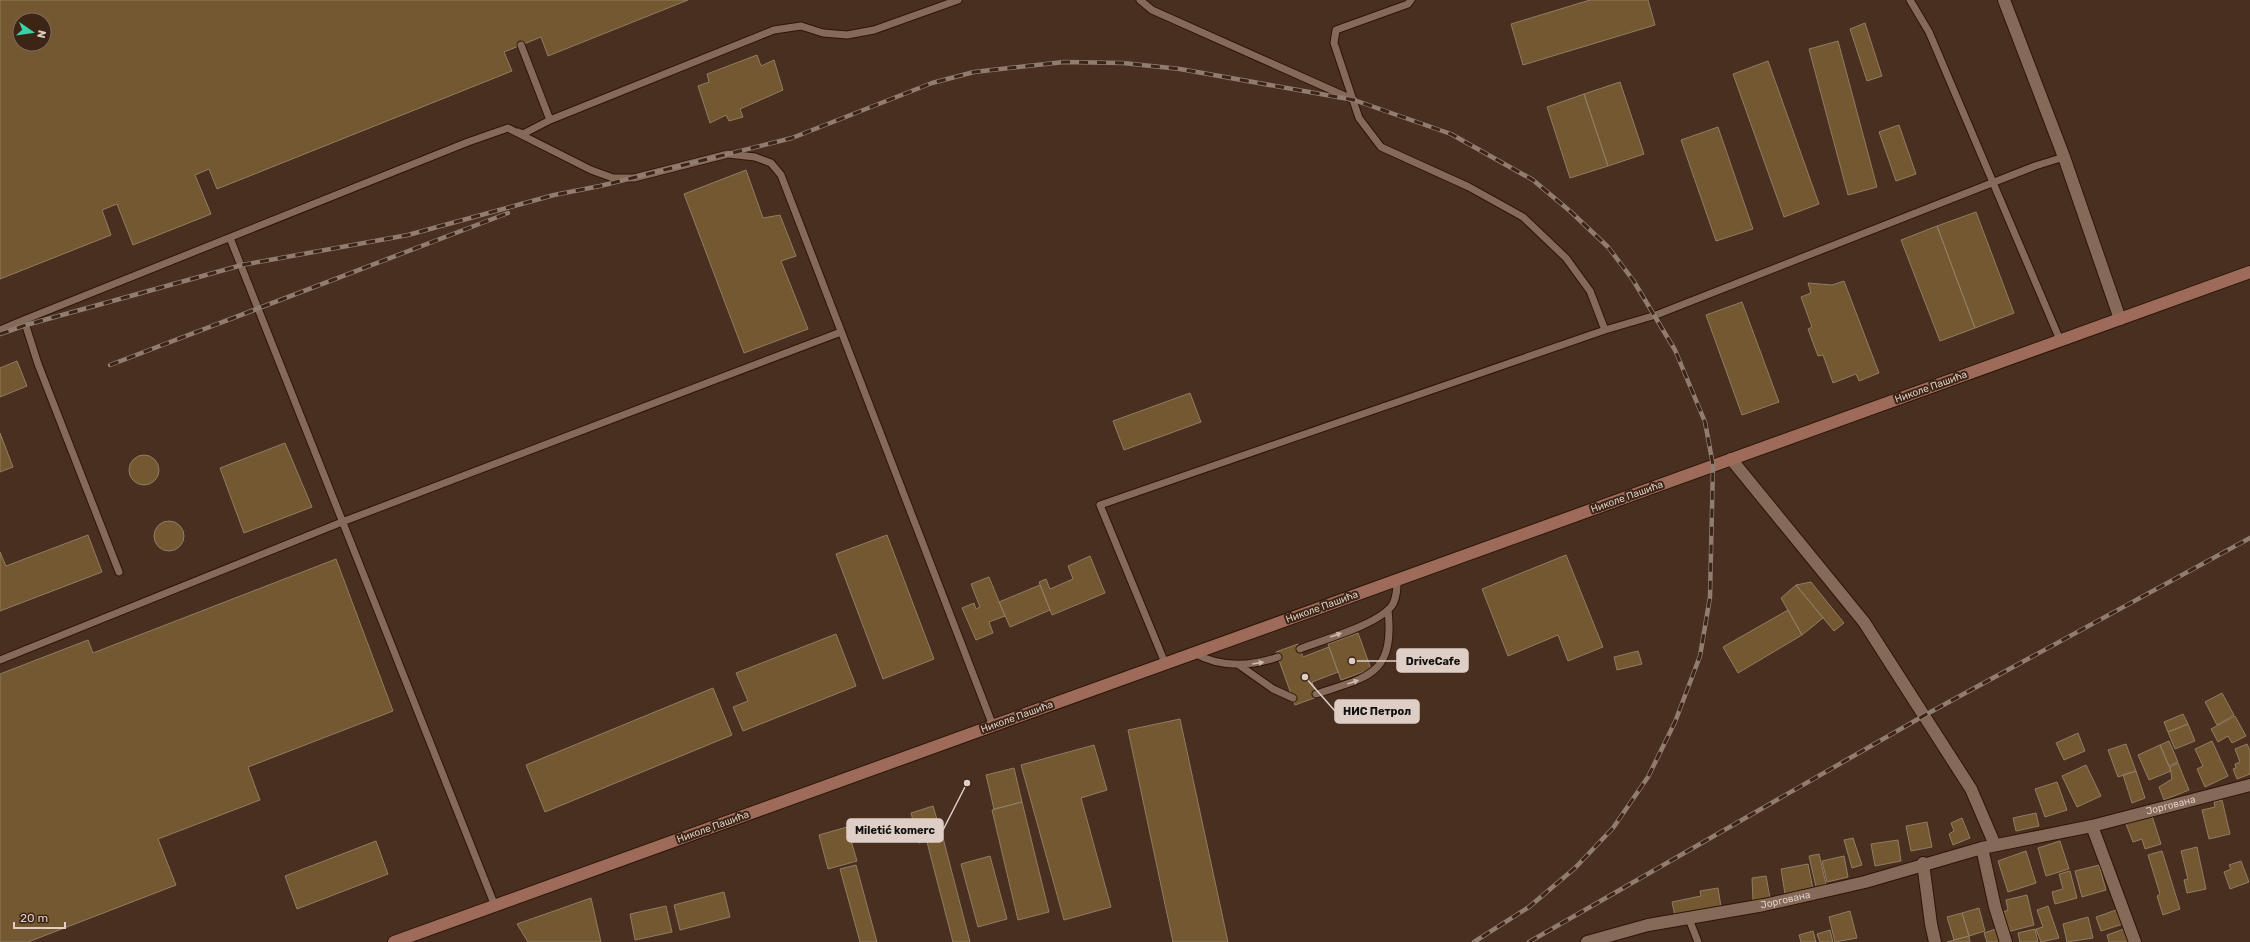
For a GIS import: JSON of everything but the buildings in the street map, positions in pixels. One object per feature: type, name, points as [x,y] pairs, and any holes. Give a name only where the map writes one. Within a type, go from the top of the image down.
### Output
[{"type":"main road","name":"Николе Пашића","points":[[394,942],[2250,272]]},
{"type":"street","points":[[2004,0],[2064,157],[2120,319]]},
{"type":"street","points":[[1731,459],[1864,622],[1971,789],[1995,845]]},
{"type":"street","name":"Јоргована","points":[[1592,941],[1648,925],[1689,919],[1865,882],[1923,863],[1982,848],[2092,826],[2250,785]]},
{"type":"street","points":[[2092,826],[2135,942]]},
{"type":"street","points":[[1982,848],[2006,942]]},
{"type":"street","points":[[1923,863],[1931,924],[1935,942]]},
{"type":"lane","points":[[0,330],[468,142],[508,128],[523,134],[550,120],[774,30],[801,26],[823,33],[847,36],[874,30],[958,0]]},
{"type":"lane","points":[[1140,0],[1152,10],[1354,100]]},
{"type":"lane","points":[[1411,0],[1408,4],[1336,30],[1334,43],[1359,118],[1381,147],[1469,187],[1523,217],[1566,258],[1590,291],[1605,330]]},
{"type":"lane","points":[[1910,0],[1929,32],[2060,340]]},
{"type":"lane","points":[[521,45],[550,120]]},
{"type":"lane","points":[[508,128],[591,170],[613,178],[634,178],[728,154],[755,157],[771,163],[781,175],[993,726]]},
{"type":"lane","points":[[1165,664],[1100,505],[1605,330],[1656,315],[2035,166],[2064,157]]},
{"type":"lane","points":[[230,238],[495,906]]},
{"type":"lane","points":[[24,320],[38,364],[119,572]]},
{"type":"lane","points":[[0,660],[342,522],[841,332]]},
{"type":"lane","points":[[1300,649],[1365,624],[1388,610],[1397,594],[1397,580]]},
{"type":"lane","points":[[1316,694],[1363,679],[1379,666],[1387,646],[1389,624],[1388,610]]},
{"type":"lane","points":[[1194,653],[1209,661],[1239,665],[1265,662],[1278,657]]},
{"type":"lane","points":[[1239,665],[1273,689],[1293,698]]},
{"type":"lane","points":[[1689,919],[1698,942]]},
{"type":"railway","points":[[0,334],[26,325],[242,265],[408,235],[554,195],[600,186],[792,138],[932,83],[974,72],[1064,62],[1123,63],[1180,69],[1354,100],[1451,134],[1533,180],[1571,212],[1608,247],[1633,280],[1675,350],[1705,422],[1713,465],[1710,597],[1700,656],[1675,722],[1648,777],[1613,828],[1575,868],[1529,907],[1474,942]]},
{"type":"railway","points":[[110,365],[508,213]]},
{"type":"railway","points":[[1529,942],[1925,715],[2250,538]]},
{"type":"place","name":"DriveCafe","points":[[1352,661]]},
{"type":"place","name":"НИС Петрол","points":[[1305,677]]},
{"type":"place","name":"Miletić komerc","points":[[967,783]]}]
